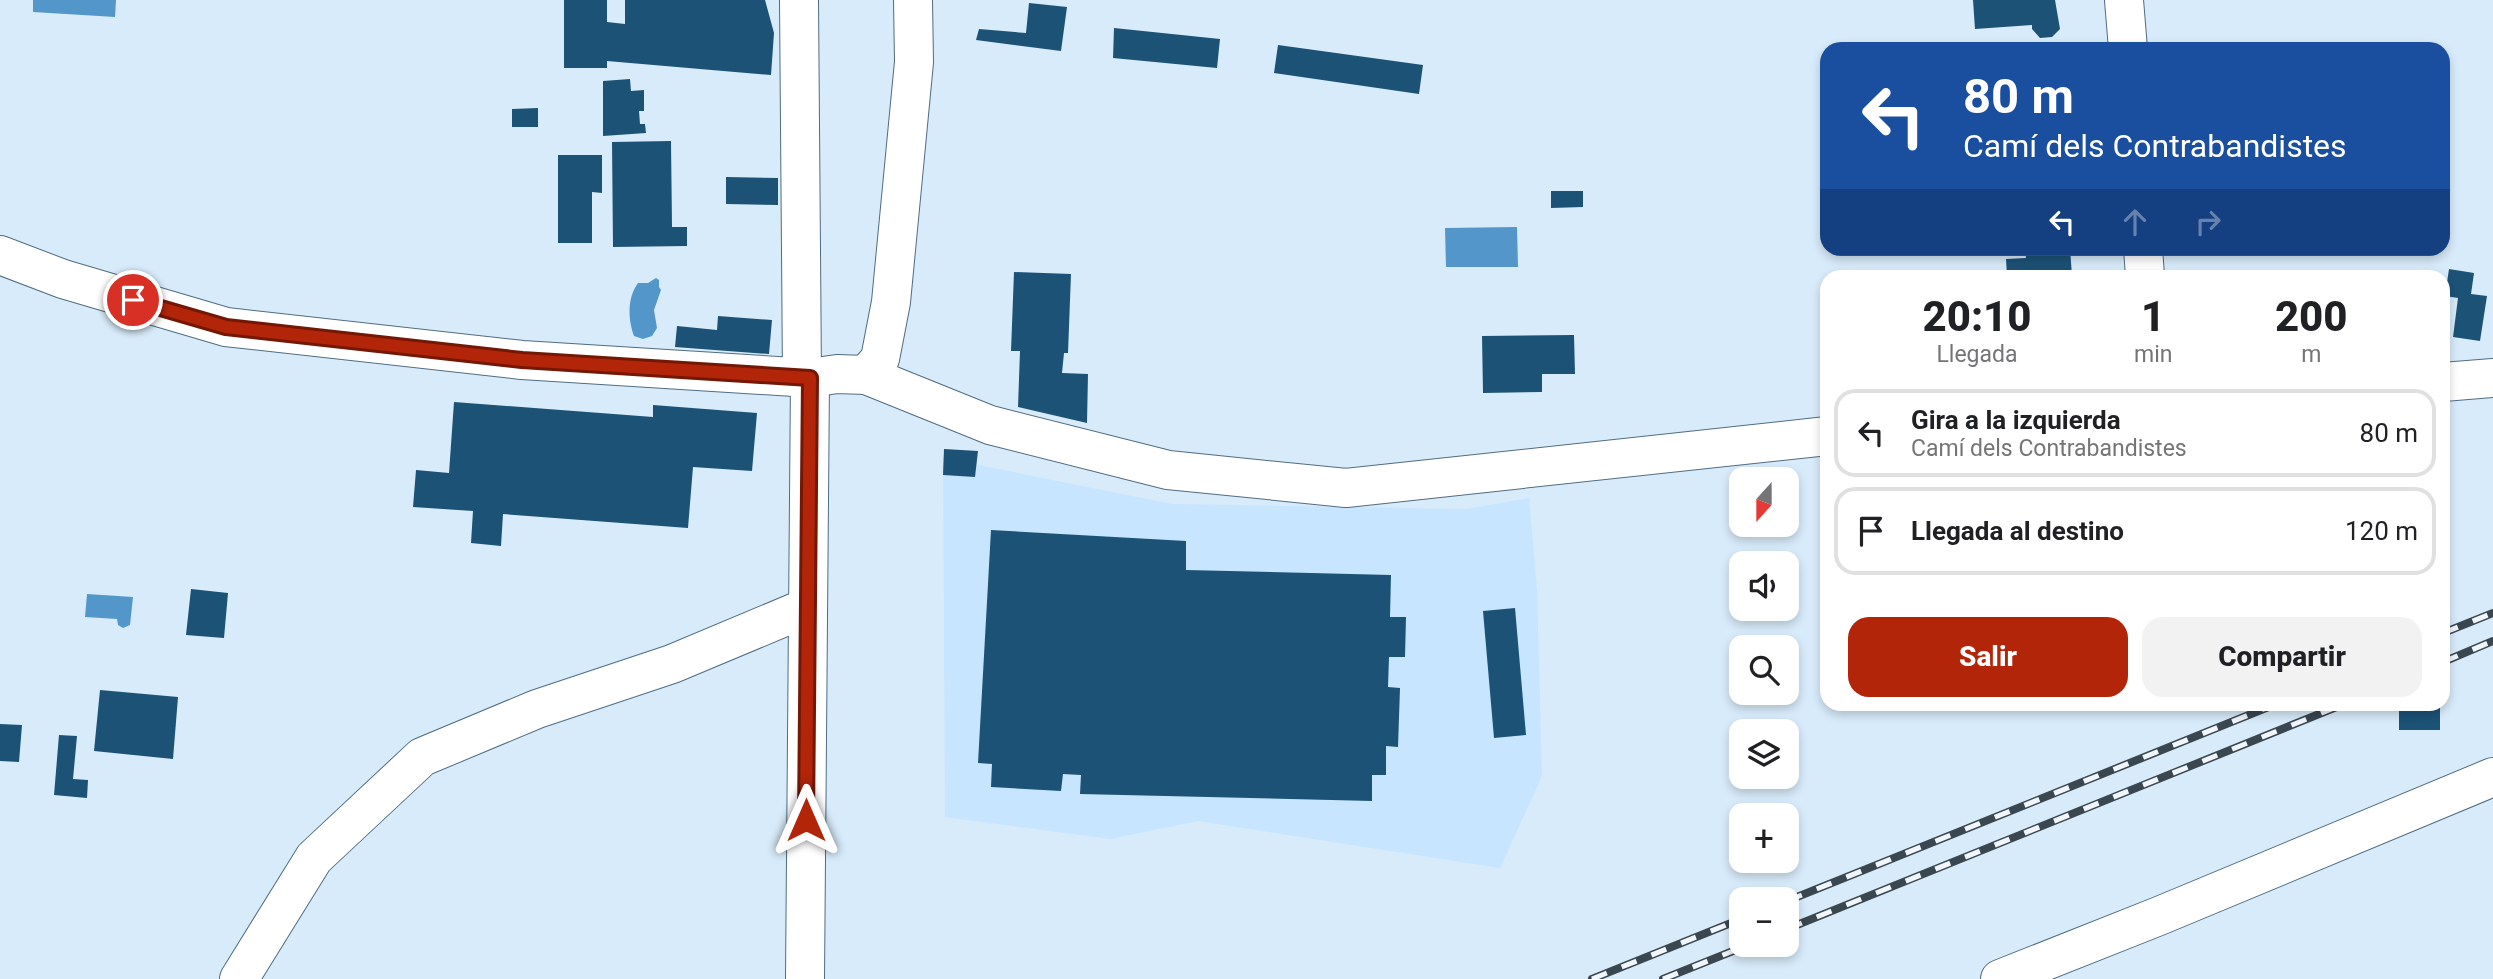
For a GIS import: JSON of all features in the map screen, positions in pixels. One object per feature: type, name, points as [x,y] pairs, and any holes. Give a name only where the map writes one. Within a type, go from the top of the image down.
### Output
[{"type":"street","points":[[799,0],[808,607],[804,979]]},
{"type":"street","points":[[866,375],[880,359],[891,302],[914,62],[914,0]]},
{"type":"street","points":[[2124,0],[2127,42]]},
{"type":"street","points":[[0,255],[63,279],[226,327],[522,360],[806,378],[837,374],[866,375],[990,425],[1168,470],[1346,488],[1820,437]]},
{"type":"street","points":[[2450,381],[2493,378]]},
{"type":"street","points":[[239,979],[314,858],[422,757],[537,709],[672,664],[808,607]]},
{"type":"street","points":[[2000,979],[2493,777]]},
{"type":"shaded area","points":[[943,458],[1172,504],[1467,509],[1529,498],[1537,589],[1542,776],[1500,868],[1198,821],[1110,839],[945,817]]},
{"type":"water","points":[[33,0],[116,0],[115,17],[33,12]]},
{"type":"water","points":[[1517,227],[1518,267],[1446,267],[1445,228]]},
{"type":"water","points":[[656,278],[661,290],[654,310],[657,328],[652,336],[643,339],[634,336],[630,302],[638,283],[648,283]]},
{"type":"water","points":[[87,594],[133,597],[130,625],[123,628],[118,625],[117,619],[85,617]]},
{"type":"building","points":[[564,0],[607,0],[607,22],[625,24],[625,0],[765,0],[774,33],[771,75],[607,61],[607,68],[564,68]]},
{"type":"building","points":[[1973,0],[2055,0],[2060,29],[2052,37],[2040,38],[2032,25],[1975,29]]},
{"type":"building","points":[[1029,3],[1067,7],[1061,51],[976,40],[979,29],[1026,33]]},
{"type":"building","points":[[1114,28],[1220,39],[1217,68],[1113,58]]},
{"type":"building","points":[[1278,45],[1423,65],[1419,94],[1274,73]]},
{"type":"building","points":[[630,79],[631,91],[644,90],[644,111],[639,111],[640,124],[645,124],[646,133],[603,136],[603,81]]},
{"type":"building","points":[[538,108],[538,127],[512,127],[512,109]]},
{"type":"building","points":[[671,141],[672,227],[687,227],[687,246],[613,247],[612,142]]},
{"type":"building","points":[[558,155],[602,155],[602,193],[592,192],[592,243],[558,243]]},
{"type":"building","points":[[726,177],[778,178],[778,205],[726,204]]},
{"type":"building","points":[[1551,191],[1583,191],[1583,207],[1551,208]]},
{"type":"building","points":[[2071,256],[2072,270],[2007,270],[2006,259]]},
{"type":"building","points":[[2449,270],[2474,273],[2471,294],[2487,296],[2480,341],[2453,337],[2458,298],[2450,297]]},
{"type":"building","points":[[1014,272],[1071,274],[1068,353],[1064,353],[1062,373],[1088,374],[1087,423],[1018,407],[1020,351],[1011,351]]},
{"type":"building","points":[[718,316],[772,320],[769,354],[675,347],[677,326],[717,330]]},
{"type":"building","points":[[1574,335],[1575,374],[1542,374],[1542,392],[1483,393],[1482,336]]},
{"type":"building","points":[[454,402],[653,417],[653,405],[757,413],[752,471],[693,467],[688,528],[503,514],[501,546],[471,543],[473,511],[413,507],[416,470],[449,473]]},
{"type":"building","points":[[944,449],[978,451],[975,477],[943,475]]},
{"type":"building","points":[[991,530],[1186,541],[1186,570],[1391,575],[1390,617],[1406,617],[1405,657],[1389,657],[1388,687],[1400,688],[1398,747],[1386,746],[1386,775],[1372,775],[1372,801],[1080,794],[1081,775],[1063,774],[1061,791],[991,787],[992,764],[978,763]]},
{"type":"building","points":[[191,589],[228,593],[224,638],[186,635]]},
{"type":"building","points":[[1515,608],[1526,735],[1494,738],[1483,611]]},
{"type":"building","points":[[100,690],[178,697],[173,759],[94,751]]},
{"type":"building","points":[[2399,711],[2440,711],[2440,730],[2399,730]]},
{"type":"building","points":[[0,724],[22,725],[19,762],[0,761]]},
{"type":"building","points":[[59,735],[77,736],[73,779],[88,780],[87,798],[54,795]]},
{"type":"railway","points":[[2450,630],[2493,613]]},
{"type":"railway","points":[[2450,659],[2493,641]]},
{"type":"railway","points":[[1799,896],[2259,711]]},
{"type":"railway","points":[[1799,924],[2327,711]]},
{"type":"railway","points":[[1592,979],[1729,924]]},
{"type":"railway","points":[[1663,979],[1729,953]]},
{"type":"route","points":[[133,300],[226,327],[522,360],[810,378],[806,820]]}]
